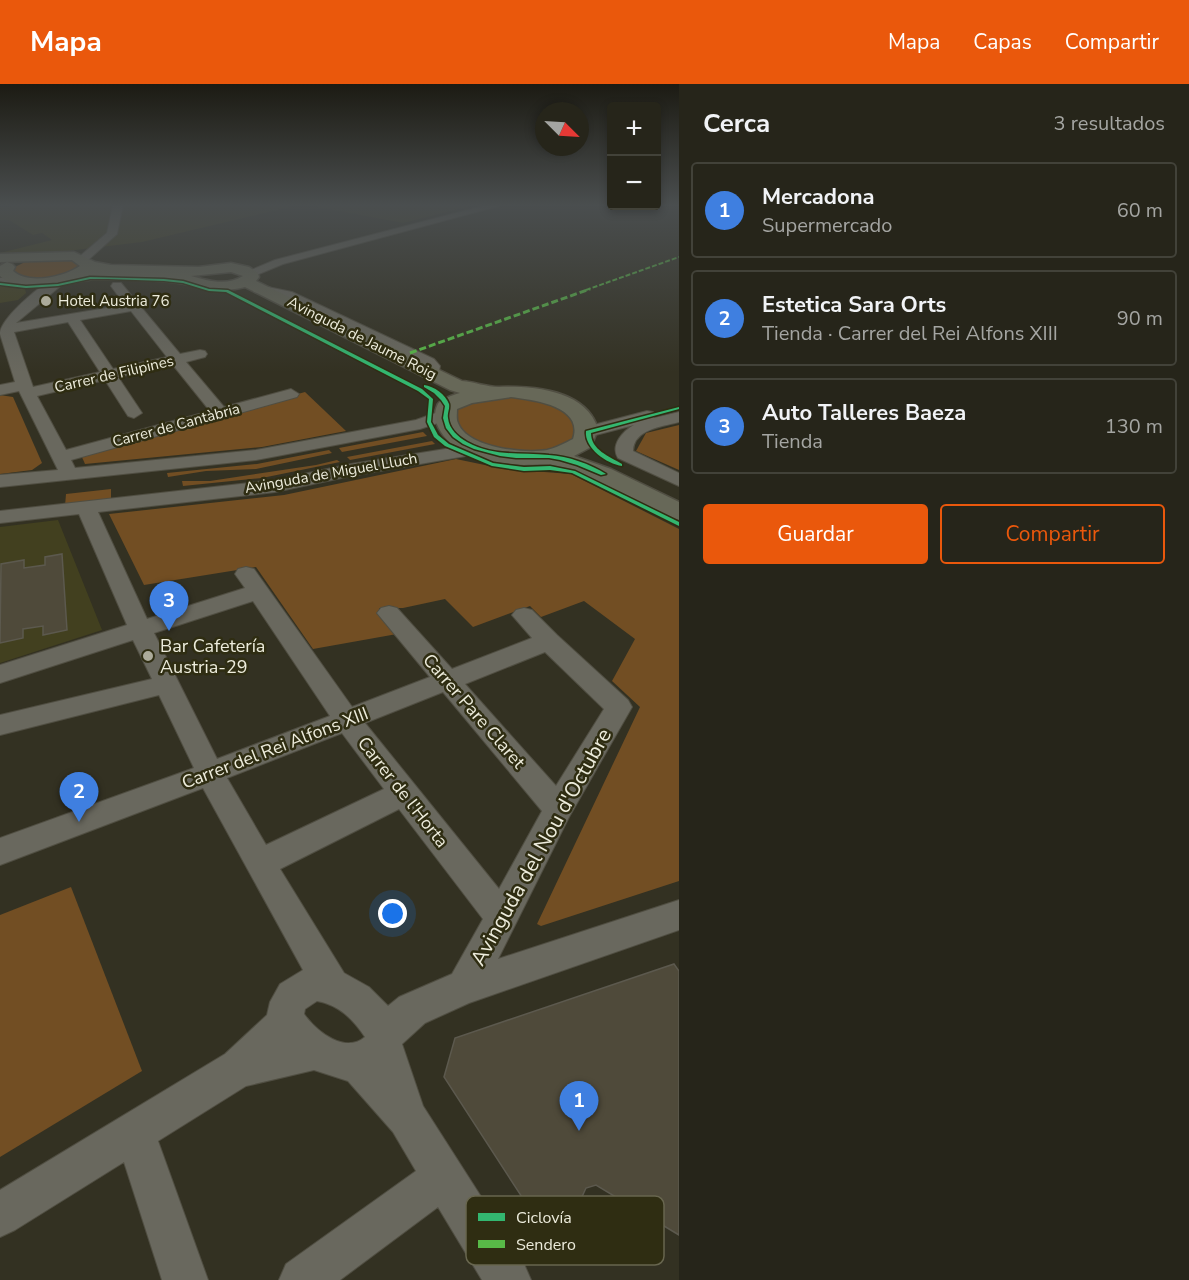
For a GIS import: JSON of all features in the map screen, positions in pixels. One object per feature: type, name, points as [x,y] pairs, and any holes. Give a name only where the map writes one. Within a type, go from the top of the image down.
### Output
[{"type":"main road","points":[[7,272],[29,261]]},
{"type":"main road","points":[[82,261],[115,269],[197,276],[211,286],[225,286],[247,278]]},
{"type":"main road","points":[[7,272],[60,280],[86,270],[87,262]]},
{"type":"main road","points":[[77,275],[197,276],[222,267],[247,278]]},
{"type":"main road","name":"Avinguda de Jaume Roig","points":[[247,278],[457,386],[491,392]]},
{"type":"main road","name":"Avinguda de Jaume Roig","points":[[225,286],[438,392],[446,411],[449,431],[462,442],[477,449],[508,456],[552,457]]},
{"type":"main road","points":[[446,411],[467,397],[491,392],[535,394],[554,399],[578,411],[588,425],[583,442],[552,457]]},
{"type":"main road","points":[[587,434],[590,446],[620,465],[679,494]]},
{"type":"main road","points":[[552,457],[603,474],[679,512]]},
{"type":"street","points":[[247,278],[284,261]]},
{"type":"street","points":[[7,272],[35,287],[33,299]]},
{"type":"street","points":[[3,330],[13,317],[33,299],[60,280]]},
{"type":"street","points":[[117,286],[220,413]]},
{"type":"street","points":[[6,305],[33,299]]},
{"type":"street","points":[[3,330],[134,307]]},
{"type":"street","points":[[72,318],[134,413]]},
{"type":"street","points":[[3,330],[26,389],[65,465]]},
{"type":"street","name":"Carrer de Filipines","points":[[0,390],[26,389],[108,375],[200,354]]},
{"type":"street","name":"Carrer de Cantàbria","points":[[65,465],[220,413],[291,394]]},
{"type":"street","points":[[587,434],[679,408]]},
{"type":"street","name":"Avinguda de Miguel Lluch","points":[[0,481],[65,465],[148,465],[256,455],[420,424],[446,411]]},
{"type":"street","points":[[578,411],[618,419],[637,419]]},
{"type":"street","points":[[679,417],[635,429],[624,448],[624,454],[679,480]]},
{"type":"street","name":"Avinguda de Miguel Lluch","points":[[0,517],[275,486],[477,449]]},
{"type":"street","points":[[148,465],[154,469],[161,482],[158,492],[150,500]]},
{"type":"street","points":[[86,507],[140,629],[225,803],[304,939],[303,1041],[330,1058],[381,1032]]},
{"type":"street","name":"Carrer de l'Horta","points":[[140,629],[251,583],[347,720],[501,918]]},
{"type":"street","name":"Carrer Pare Claret","points":[[389,613],[558,809]]},
{"type":"street","points":[[524,615],[549,641]]},
{"type":"street","points":[[0,674],[140,629]]},
{"type":"street","name":"Carrer del Rei Alfons XIII","points":[[0,852],[211,773],[549,641]]},
{"type":"street","name":"Avinguda del Nou d'Octubre","points":[[465,987],[558,809],[619,706],[549,641]]},
{"type":"street","points":[[0,725],[167,684]]},
{"type":"street","points":[[261,863],[403,793]]},
{"type":"street","name":"Avinguda del Nou d'Octubre","points":[[381,1032],[465,987],[679,915]]},
{"type":"street","points":[[305,999],[381,1032],[407,1118],[466,1212]]},
{"type":"street","points":[[0,1215],[239,1068],[305,999]]},
{"type":"street","points":[[239,1068],[318,1050]]},
{"type":"street","points":[[135,1133],[184,1280]]},
{"type":"street","points":[[302,1280],[444,1176]]},
{"type":"street","points":[[499,1265],[508,1280]]},
{"type":"shaded area","points":[[27,261],[75,261],[81,266],[54,278],[45,279],[28,278],[9,270]]},
{"type":"shaded area","points":[[0,286],[25,289],[26,293],[18,300],[0,303]]},
{"type":"shaded area","points":[[305,392],[346,431],[262,447],[85,464],[81,455]]},
{"type":"shaded area","points":[[0,395],[13,397],[42,463],[32,470],[0,474]]},
{"type":"shaded area","points":[[495,395],[541,399],[572,415],[578,434],[558,448],[534,452],[509,450],[468,438],[455,425],[456,412],[462,405]]},
{"type":"shaded area","points":[[679,425],[679,470],[636,451],[646,433]]},
{"type":"shaded area","points":[[423,432],[427,436],[342,452],[339,448]]},
{"type":"shaded area","points":[[432,441],[435,444],[350,460],[347,457]]},
{"type":"shaded area","points":[[329,450],[332,453],[256,469],[206,471],[168,477],[167,473],[257,464]]},
{"type":"shaded area","points":[[456,459],[504,469],[571,474],[679,529],[679,881],[541,926],[537,924],[640,707],[612,681],[635,639],[584,601],[541,617],[530,606],[473,627],[445,599],[403,608],[379,608],[397,634],[313,649],[256,567],[144,585],[109,514],[284,495]]},
{"type":"shaded area","points":[[337,460],[340,462],[262,478],[183,486],[182,481],[210,481]]},
{"type":"shaded area","points":[[111,489],[111,501],[65,506],[66,494]]},
{"type":"shaded area","points":[[58,520],[102,630],[0,663],[0,527]]},
{"type":"shaded area","points":[[71,887],[142,1071],[0,1157],[0,915]]},
{"type":"building","points":[[62,554],[67,630],[43,635],[43,626],[23,629],[23,638],[0,643],[1,564],[24,560],[24,568],[45,565],[45,557]]},
{"type":"building","points":[[674,964],[679,971],[679,1235],[664,1226],[664,1196],[614,1196],[596,1185],[586,1188],[582,1196],[521,1196],[444,1077],[455,1038]]},
{"type":"marked path","points":[[410,353],[668,261]]},
{"type":"cycle path","points":[[0,284],[26,287],[58,285],[90,278],[108,278],[183,282],[209,290],[227,291],[420,390],[431,399],[429,422],[436,436],[447,445],[492,464],[524,469],[550,468],[573,472],[679,524]]},
{"type":"cycle path","points":[[426,386],[443,399],[447,406],[445,418],[448,428],[465,443],[500,455],[560,458],[603,474]]},
{"type":"cycle path","points":[[620,465],[593,448],[588,432],[679,408]]},
{"type":"place","name":"Hotel Austria 76","points":[[46,301]]},
{"type":"place","name":"Auto Talleres Baeza","points":[[169,631]]},
{"type":"place","name":"Bar Cafetería Austria-29","points":[[148,656]]},
{"type":"place","name":"Estetica Sara Orts","points":[[79,822]]},
{"type":"place","name":"Mercadona","points":[[579,1131]]}]
